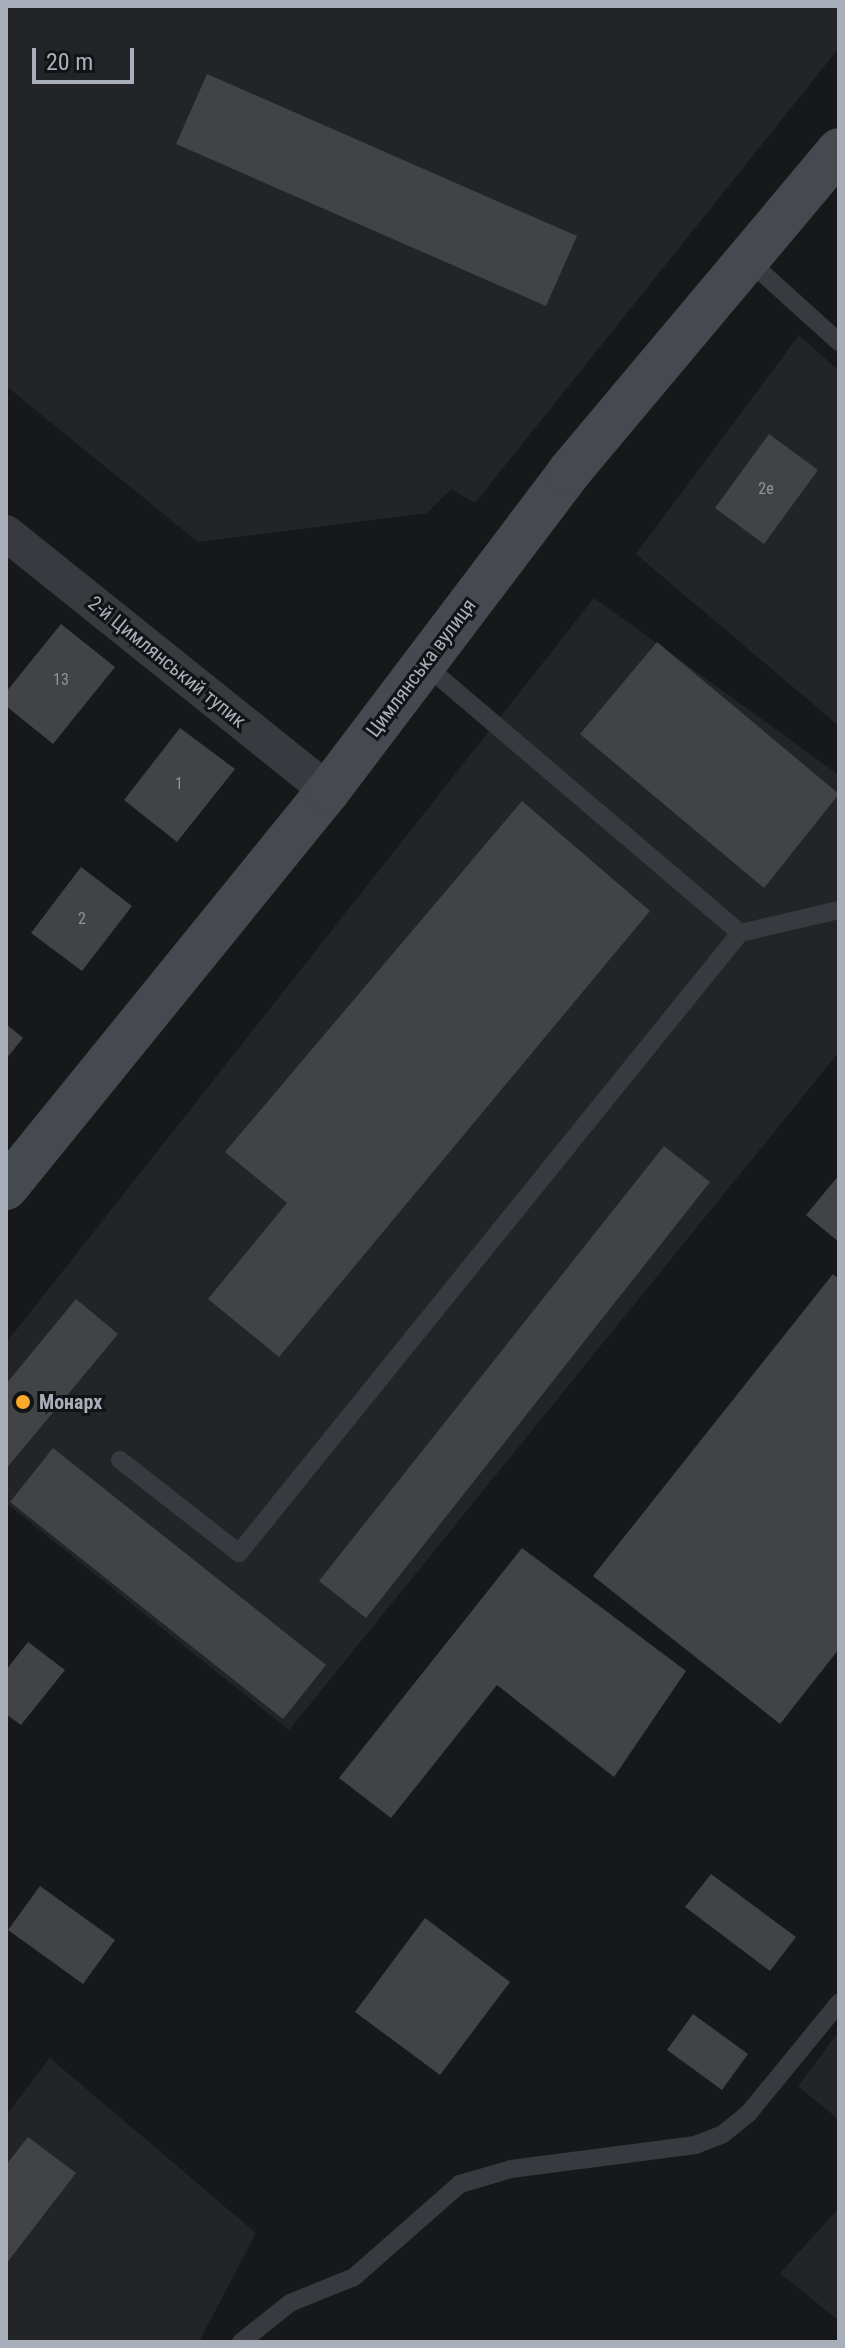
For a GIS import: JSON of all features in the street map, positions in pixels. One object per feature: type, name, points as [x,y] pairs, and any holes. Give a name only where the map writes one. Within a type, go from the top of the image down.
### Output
[{"type":"street","name":"Цимлянська вулиця","points":[[6,1188],[328,791],[569,472],[839,150]]},
{"type":"street","name":"2-й Цимлянський тупик","points":[[6,533],[328,791]]},
{"type":"lane","points":[[747,259],[839,342]]},
{"type":"lane","points":[[424,664],[740,933]]},
{"type":"lane","points":[[120,1460],[239,1553],[740,933],[839,910]]},
{"type":"lane","points":[[241,2342],[290,2303],[354,2277],[460,2184],[511,2169],[695,2145],[723,2134],[839,2003]]},
{"type":"shaded area","points":[[6,6],[839,6],[839,48],[475,503],[451,489],[427,513],[198,542],[6,386]]},
{"type":"shaded area","points":[[799,335],[839,371],[839,726],[636,554]]},
{"type":"shaded area","points":[[594,598],[839,775],[839,1052],[289,1730],[6,1503],[6,1343]]},
{"type":"shaded area","points":[[839,2031],[839,2120],[798,2086]]},
{"type":"shaded area","points":[[50,2058],[256,2233],[199,2342],[6,2342],[6,2115]]},
{"type":"shaded area","points":[[839,2208],[839,2321],[780,2273]]},
{"type":"building","points":[[207,74],[577,236],[546,306],[176,144]]},
{"type":"building","points":[[769,434],[818,470],[764,544],[715,508]]},
{"type":"building","points":[[61,624],[115,667],[53,744],[6,706],[6,692]]},
{"type":"building","points":[[657,642],[839,794],[764,888],[580,734]]},
{"type":"building","points":[[180,728],[235,769],[177,842],[124,800]]},
{"type":"building","points":[[522,801],[650,911],[279,1357],[208,1299],[287,1203],[225,1152]]},
{"type":"building","points":[[81,867],[132,906],[82,971],[31,933]]},
{"type":"building","points":[[6,1024],[23,1038],[6,1059]]},
{"type":"building","points":[[664,1146],[710,1182],[366,1618],[319,1581]]},
{"type":"building","points":[[839,1175],[839,1242],[806,1215]]},
{"type":"building","points":[[833,1274],[839,1279],[839,1649],[780,1724],[593,1576]]},
{"type":"building","points":[[76,1299],[118,1334],[6,1469],[6,1384]]},
{"type":"building","points":[[53,1448],[326,1665],[283,1719],[10,1502]]},
{"type":"building","points":[[522,1548],[686,1671],[614,1777],[497,1685],[391,1818],[339,1778]]},
{"type":"building","points":[[28,1642],[65,1670],[21,1725],[6,1714],[6,1670]]},
{"type":"building","points":[[711,1874],[796,1937],[770,1971],[685,1907]]},
{"type":"building","points":[[40,1886],[115,1940],[83,1984],[8,1930]]},
{"type":"building","points":[[425,1918],[510,1982],[440,2075],[355,2012]]},
{"type":"building","points":[[693,2014],[748,2054],[722,2090],[667,2050]]},
{"type":"building","points":[[28,2137],[76,2173],[6,2264],[6,2165]]},
{"type":"place","name":"Монарх","points":[[23,1402]]}]
